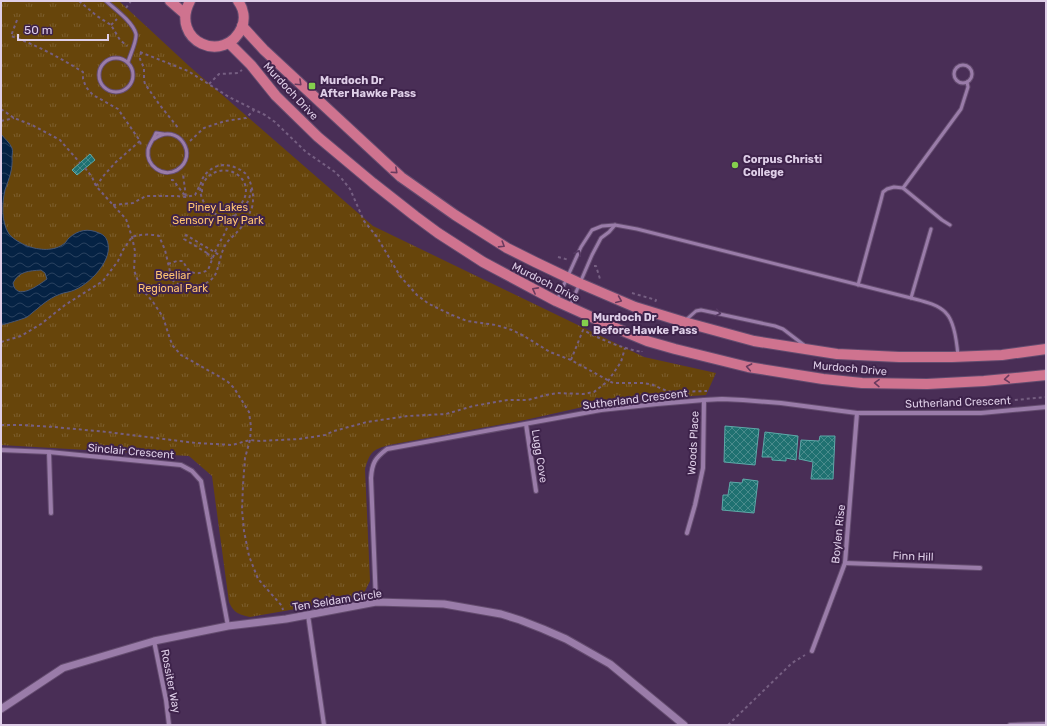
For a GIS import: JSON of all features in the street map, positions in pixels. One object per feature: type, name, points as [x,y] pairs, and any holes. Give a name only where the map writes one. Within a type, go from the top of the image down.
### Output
[{"type":"main road","points":[[170,1],[185,14]]},
{"type":"main road","points":[[190,1],[185,14],[185,22],[188,30],[192,37],[198,42],[206,46],[214,47],[229,43],[238,34],[244,18],[243,11],[238,1]]},
{"type":"main road","name":"Murdoch Drive","points":[[242,26],[264,50],[401,177],[455,215],[507,248],[579,283],[634,307],[754,341],[845,355],[958,357],[1002,355],[1046,349]]},
{"type":"main road","name":"Murdoch Drive","points":[[229,43],[251,65],[276,96],[318,137],[373,183],[438,233],[482,262],[569,308],[647,341],[748,367],[823,379],[862,383],[927,384],[984,381],[1046,375]]},
{"type":"street","name":"Sutherland Crescent","points":[[376,602],[371,478],[372,467],[378,457],[387,450],[600,410],[704,400],[722,399],[781,403],[857,413],[981,413],[1046,407]]},
{"type":"street","name":"Woods Place","points":[[687,533],[703,468],[704,400]]},
{"type":"street","name":"Boylen Rise","points":[[812,652],[845,563],[857,413]]},
{"type":"street","name":"Lugg Cove","points":[[526,424],[536,491]]},
{"type":"street","name":"Sinclair Crescent","points":[[1,450],[49,452],[181,465],[192,471],[201,481],[228,626]]},
{"type":"street","points":[[49,452],[51,513]]},
{"type":"street","name":"Finn Hill","points":[[845,563],[980,568]]},
{"type":"street","name":"Ten Seldam Circle","points":[[1,709],[63,668],[154,641],[228,626],[286,619],[376,602],[444,604],[475,609],[501,614],[543,629],[566,639],[610,664],[684,725]]},
{"type":"street","points":[[308,615],[324,725]]},
{"type":"street","name":"Rossiter Way","points":[[154,641],[166,700],[169,725]]},
{"type":"street","points":[[1010,725],[1046,724]]},
{"type":"lane","points":[[106,1],[130,23],[136,35],[128,62]]},
{"type":"lane","points":[[112,58],[120,58],[128,62],[132,67],[134,74],[133,81],[129,87],[123,91],[116,92],[106,89],[99,80],[99,72],[104,62],[112,58]]},
{"type":"lane","points":[[960,64],[966,64],[971,68],[972,78],[967,82],[961,83],[954,77],[953,74],[955,68],[960,64]]},
{"type":"lane","points":[[903,188],[962,109],[968,88],[967,82]]},
{"type":"lane","points":[[163,134],[176,135],[185,144],[187,150],[185,162],[181,167],[170,172],[164,172],[154,167],[148,156],[150,144],[154,139],[163,134]]},
{"type":"lane","points":[[858,285],[883,192],[887,188],[903,188],[950,225]]},
{"type":"lane","points":[[556,301],[581,247],[592,230],[602,226],[615,225],[637,228],[911,298],[937,306],[946,313],[950,319],[955,334],[958,357]]},
{"type":"lane","points":[[569,308],[579,283],[601,238],[615,225]]},
{"type":"lane","points":[[911,298],[931,229]]},
{"type":"lane","points":[[684,322],[696,311],[701,310],[775,326],[783,329],[809,350]]},
{"type":"path","points":[[17,20],[11,36],[43,49],[83,72],[83,79],[86,87],[93,95],[118,109],[140,141],[116,162],[96,186]]},
{"type":"path","points":[[141,52],[140,59],[144,68],[145,84],[173,123],[182,132]]},
{"type":"path","points":[[1,109],[14,118],[32,124],[60,140],[80,163]]},
{"type":"path","points":[[186,136],[190,141],[204,128],[225,121],[246,118],[254,110]]},
{"type":"path","points":[[1,121],[14,118]]},
{"type":"path","points":[[1,342],[21,336],[42,324],[65,305],[103,281],[118,261],[123,250],[132,237],[144,235],[159,236],[165,250],[172,280],[181,286],[193,287],[207,283],[214,276],[226,244],[241,228],[250,212],[253,200],[251,186],[247,175],[238,169],[224,165],[218,166],[207,172],[202,178],[195,195],[186,197],[165,195],[146,196],[133,203],[113,206]]},
{"type":"path","points":[[85,168],[92,177],[96,186],[126,219],[135,251],[134,270],[140,287],[163,317],[173,346],[181,355],[220,377],[234,388],[249,412],[251,427],[250,440],[245,458],[242,510],[244,531],[249,556],[258,579],[282,606],[286,619]]},
{"type":"path","points":[[168,264],[183,261],[186,268],[193,273],[202,273],[208,270],[229,223],[229,210],[240,205],[245,198],[246,186],[238,175],[230,171],[221,170],[208,176],[203,184],[201,196]]},
{"type":"path","points":[[243,180],[248,178]]},
{"type":"path","points":[[200,186],[201,196],[208,209],[219,216],[226,218],[234,216],[245,207],[249,200],[251,186]]},
{"type":"path","points":[[212,259],[207,253],[184,239],[186,235],[221,257]]},
{"type":"path","points":[[558,257],[574,261]]},
{"type":"path","points":[[588,264],[596,266],[601,283]]},
{"type":"path","points":[[628,292],[656,300],[652,312]]},
{"type":"path","points":[[571,360],[583,330],[608,343],[642,352],[647,341]]},
{"type":"path","points":[[1,425],[54,427],[196,443],[232,445],[250,440],[260,441],[299,439],[325,435],[367,422],[408,416],[446,414],[473,406],[508,400],[528,400],[546,395],[583,394],[594,392],[608,381],[620,362],[625,348]]},
{"type":"path","points":[[728,725],[792,663],[812,652]]},
{"type":"green space","name":"Beeliar Regional Park","points":[[1,1],[119,1],[189,66],[373,226],[644,357],[716,373],[706,395],[605,402],[525,420],[379,448],[370,455],[365,469],[370,581],[365,591],[359,598],[250,617],[242,615],[233,609],[229,602],[212,476],[189,456],[1,445]]},
{"type":"water","points":[[1,134],[12,148],[11,170],[3,201],[3,218],[9,234],[15,240],[27,246],[51,249],[61,246],[72,235],[87,230],[95,231],[103,235],[107,240],[108,251],[102,267],[82,286],[75,290],[59,294],[51,298],[27,317],[1,325]],"holes":[[[41,270],[45,273],[47,279],[34,288],[23,292],[15,289],[13,283],[21,274],[28,271]]]},
{"type":"building","points":[[90,154],[95,160],[77,175],[72,170]]},
{"type":"building","points":[[725,426],[759,429],[755,465],[724,462]]},
{"type":"building","points":[[765,432],[798,436],[796,460],[786,458],[786,461],[772,460],[772,457],[762,457]]},
{"type":"building","points":[[820,436],[835,436],[833,479],[811,479],[813,462],[799,459],[801,440],[819,441]]},
{"type":"building","points":[[743,479],[758,481],[754,513],[722,510],[723,495],[728,495],[730,482],[742,483]]},
{"type":"place","name":"Murdoch Dr After Hawke Pass","points":[[312,86]]},
{"type":"place","name":"Corpus Christi College","points":[[735,165]]},
{"type":"place","name":"Murdoch Dr Before Hawke Pass","points":[[585,323]]},
{"type":"park label","name":"Piney Lakes Sensory Play Park","points":[[218,213]]}]
